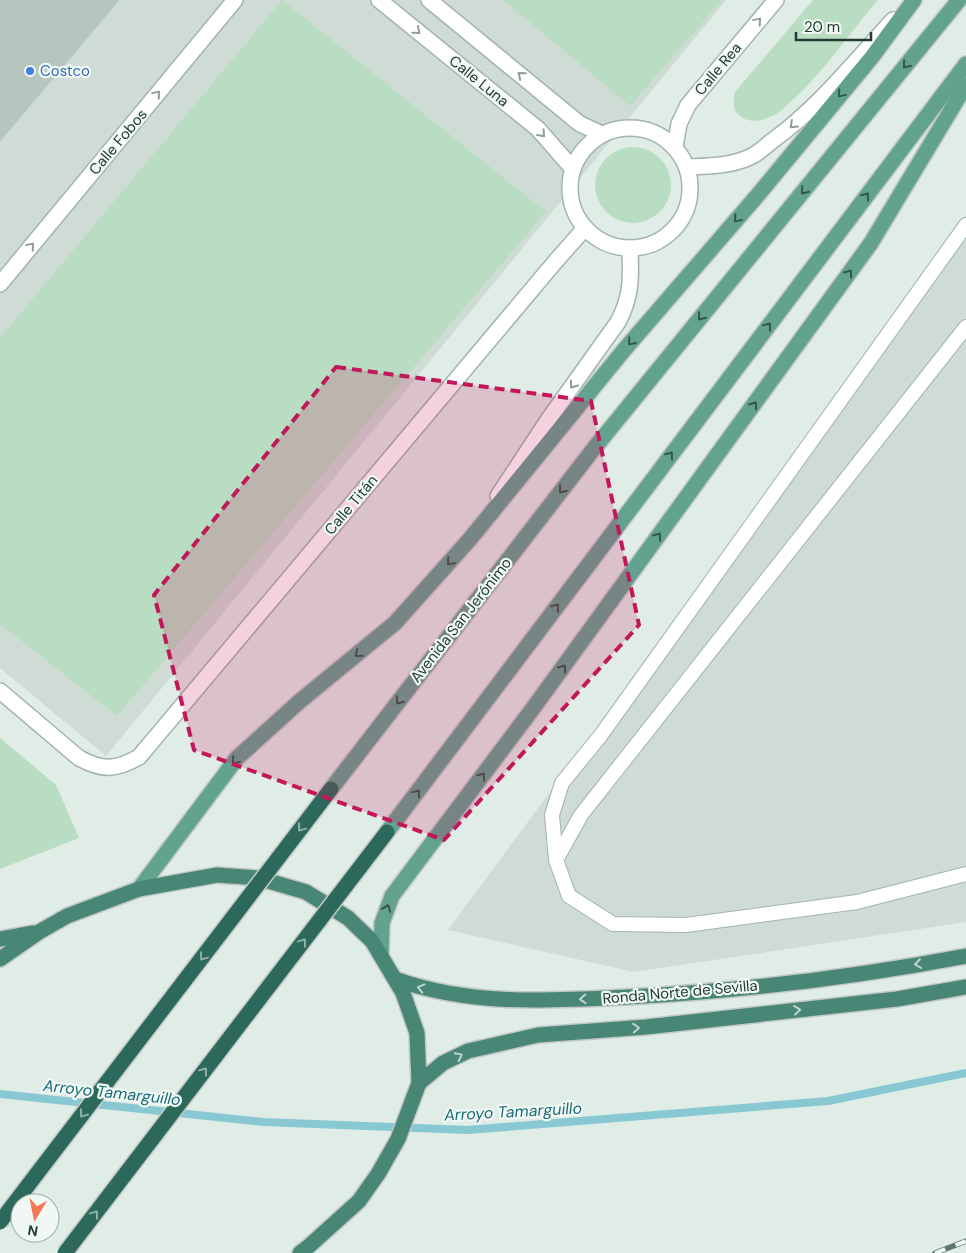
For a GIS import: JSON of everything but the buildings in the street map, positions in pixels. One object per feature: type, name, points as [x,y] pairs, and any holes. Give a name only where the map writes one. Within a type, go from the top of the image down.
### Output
[{"type":"highway","points":[[0,1222],[331,789]]},
{"type":"highway","points":[[65,1253],[387,832]]},
{"type":"highway","points":[[0,959],[39,932],[67,916],[139,889],[217,875],[258,878],[306,892],[348,918],[372,940],[403,993],[417,1034],[418,1083],[398,1139],[378,1174],[359,1201],[300,1253]]},
{"type":"highway","points":[[0,939],[39,932]]},
{"type":"highway","name":"Ronda Norte de Sevilla","points":[[395,979],[421,988],[472,998],[553,1001],[676,994],[787,983],[924,964],[966,956]]},
{"type":"highway","name":"Ronda Norte de Sevilla","points":[[418,1083],[443,1064],[468,1051],[538,1035],[646,1027],[898,999],[966,987]]},
{"type":"main road","points":[[139,889],[237,758],[300,701],[395,623],[470,539],[624,350],[757,196],[860,72],[912,0]]},
{"type":"main road","name":"Avenida San Jerónimo","points":[[331,789],[592,451],[959,0]]},
{"type":"main road","points":[[387,832],[966,64]]},
{"type":"main road","points":[[381,956],[382,923],[392,896],[534,707],[871,243],[966,85]]},
{"type":"street","name":"Calle Fobos","points":[[0,284],[235,0]]},
{"type":"street","name":"Calle Luna","points":[[379,0],[538,129],[573,169]]},
{"type":"street","name":"Calle Luna","points":[[429,0],[580,124],[602,134]]},
{"type":"street","name":"Calle Rea","points":[[675,147],[679,124],[688,105],[776,0]]},
{"type":"street","points":[[687,167],[734,163],[754,155],[783,133],[824,94],[912,0]]},
{"type":"street","points":[[635,127],[657,134],[675,147],[687,167],[691,190],[686,212],[672,231],[658,241],[642,247],[630,248],[617,247],[605,243],[585,228],[574,210],[571,200],[570,179],[573,169],[584,149],[602,134],[613,130],[635,127]]},
{"type":"street","name":"Calle Titán","points":[[0,691],[79,758],[93,766],[109,768],[126,765],[140,757],[585,228]]},
{"type":"street","points":[[470,539],[548,420],[618,322],[630,293],[630,248]]},
{"type":"lane","points":[[966,225],[601,735],[562,783],[552,815],[556,860],[569,896],[613,924],[686,925],[857,902],[966,874]]},
{"type":"lane","points":[[556,860],[581,815],[966,327]]},
{"type":"highlighted area","points":[[336,367],[591,401],[639,625],[444,840],[194,750],[154,595]]},
{"type":"shaded area","points":[[0,0],[726,0],[106,756],[0,668]]},
{"type":"shaded area","points":[[966,216],[966,922],[634,972],[448,930],[771,492]]},
{"type":"green space","points":[[282,0],[546,212],[117,716],[0,624],[0,338]]},
{"type":"green space","points":[[503,0],[722,0],[630,106]]},
{"type":"green space","points":[[813,0],[878,0],[820,72],[784,108],[764,119],[754,121],[744,119],[737,114],[734,108],[735,92]]},
{"type":"green space","points":[[633,147],[647,150],[660,158],[668,171],[671,185],[668,199],[660,212],[647,220],[633,223],[619,220],[606,212],[598,199],[595,185],[598,171],[606,158],[619,150]]},
{"type":"green space","points":[[0,738],[56,785],[79,838],[0,869]]},
{"type":"waterway","name":"Arroyo Tamarguillo","points":[[0,1094],[264,1122],[468,1130],[828,1101],[966,1073]]},
{"type":"railway","points":[[935,1253],[966,1241]]},
{"type":"place","name":"Costco","points":[[30,71]]}]
